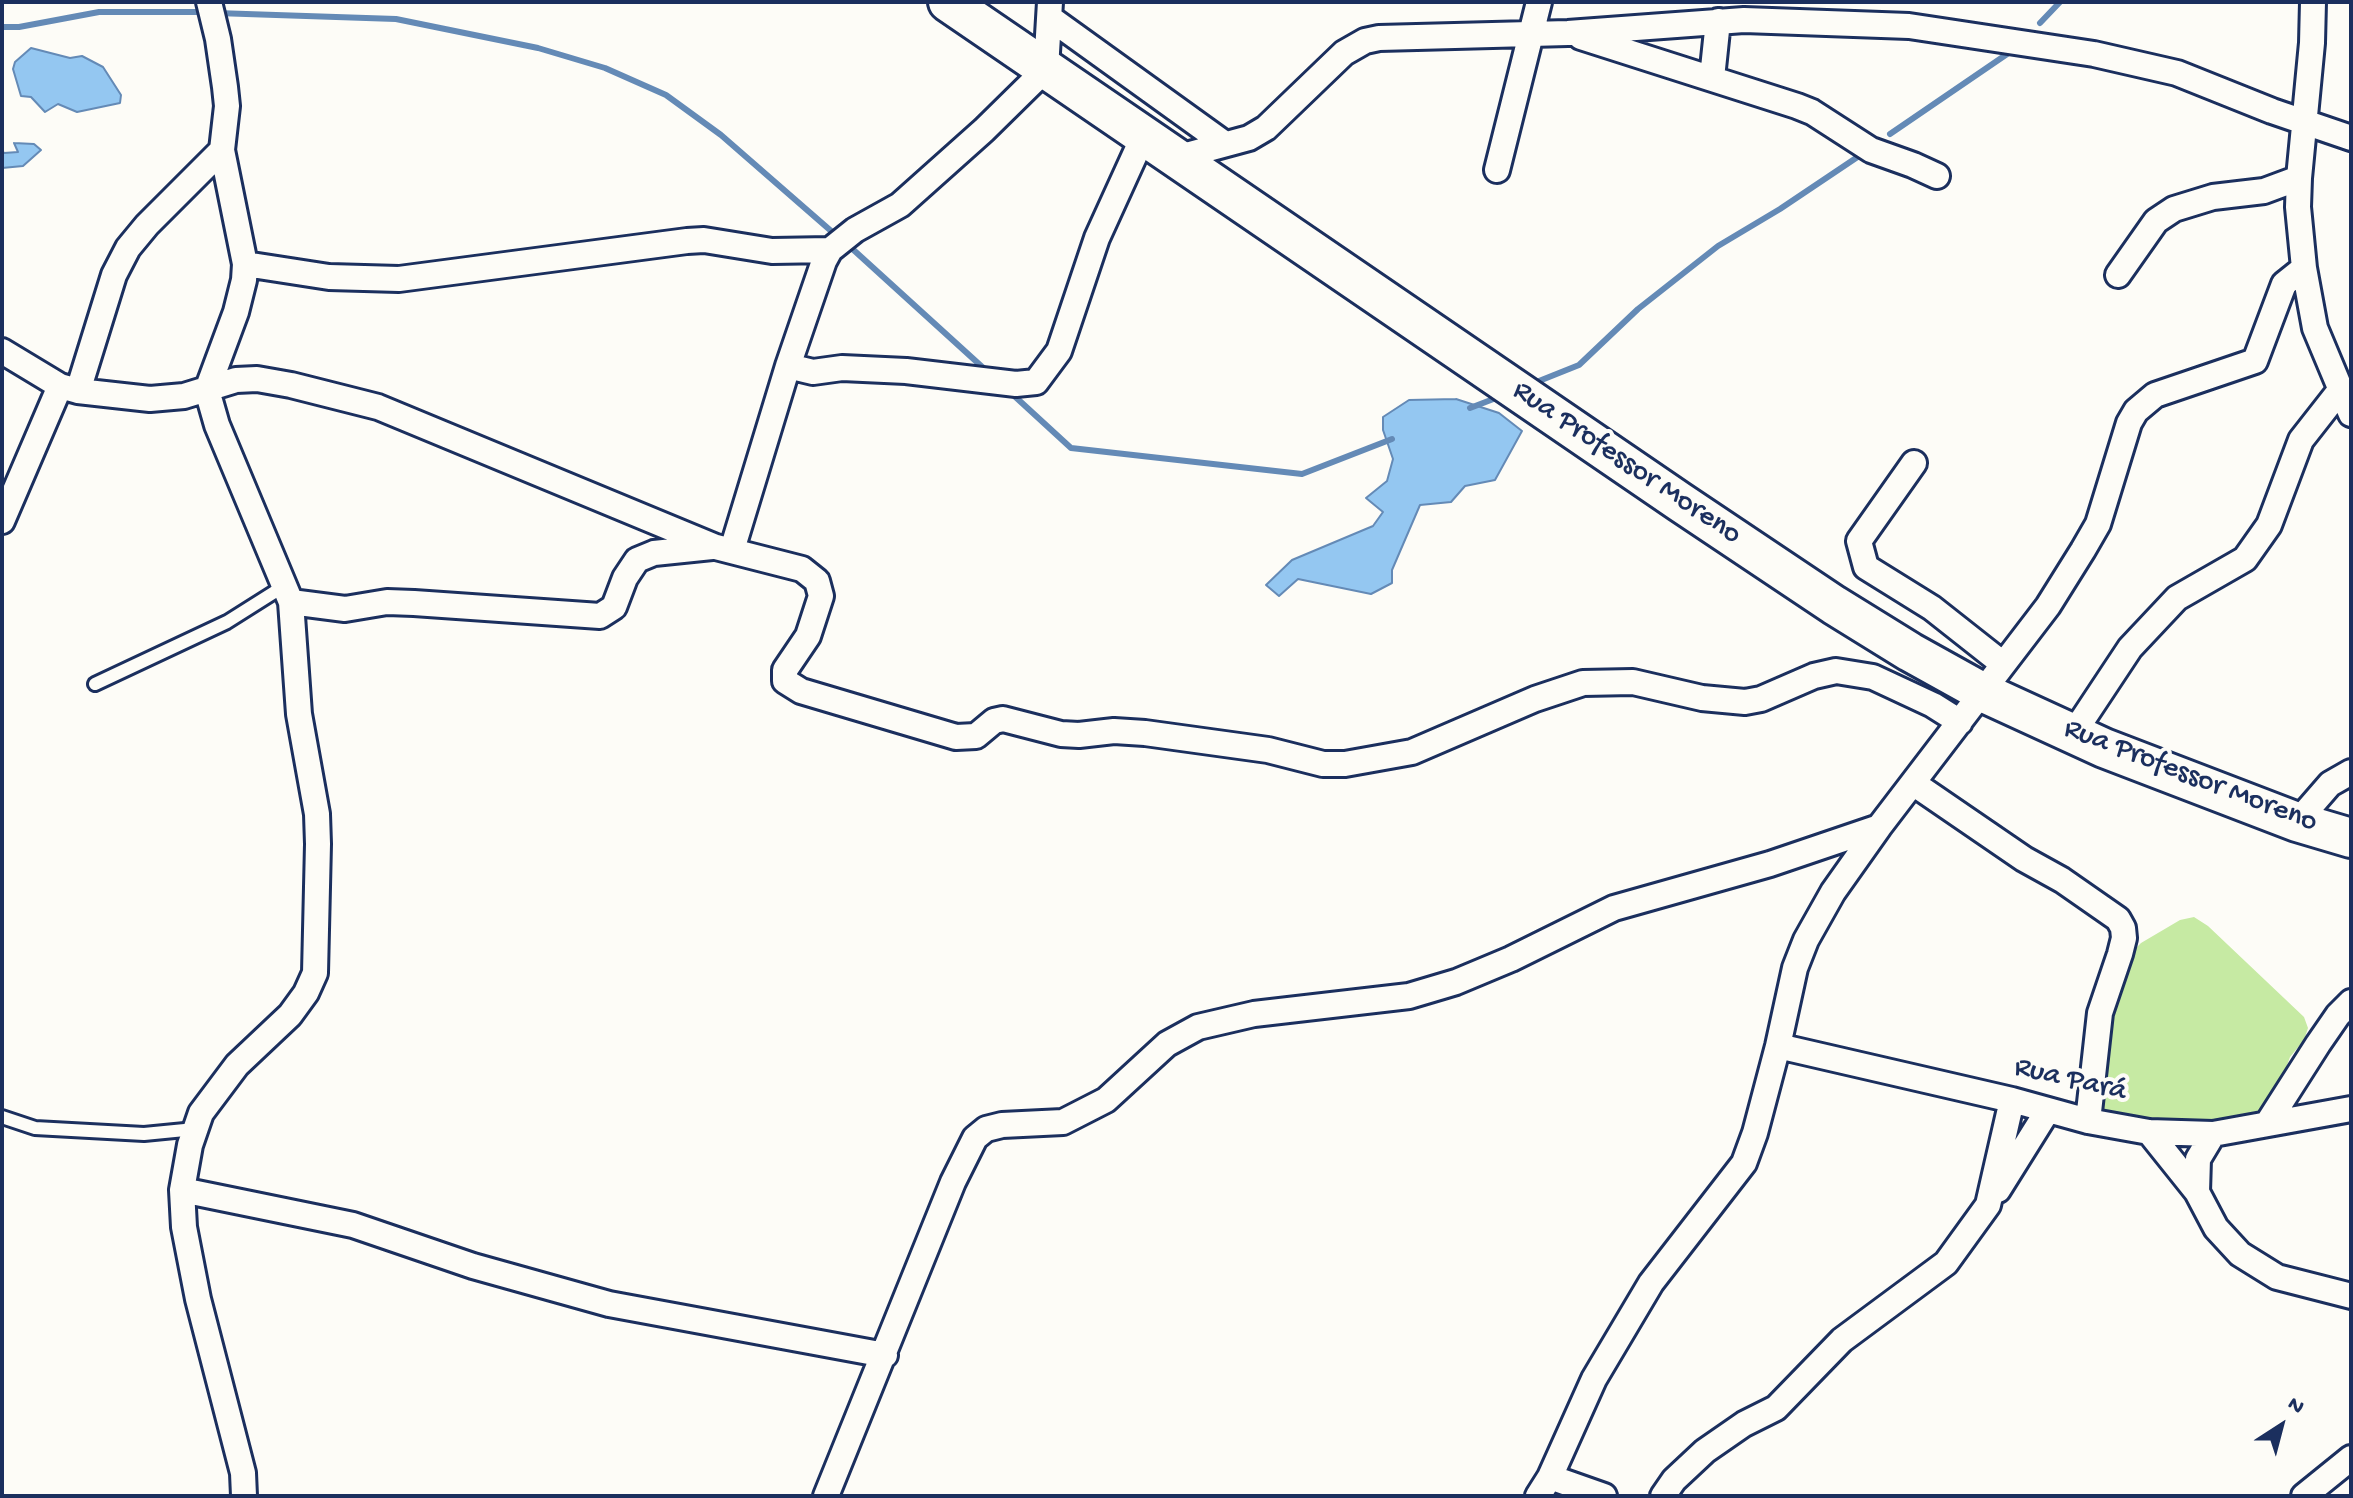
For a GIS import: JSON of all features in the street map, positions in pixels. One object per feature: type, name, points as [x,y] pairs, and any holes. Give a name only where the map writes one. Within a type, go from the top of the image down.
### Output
[{"type":"highway","name":"Rua Professor Moreno","points":[[948,2],[1834,605],[1992,678],[2073,734],[2202,787],[2351,838]]},
{"type":"street","points":[[209,2],[218,39],[227,106],[222,150],[245,264],[236,312],[207,390],[217,425],[288,594],[299,714],[317,814],[315,973],[306,993],[290,1015],[237,1065],[213,1095],[195,1129],[182,1190],[184,1227],[198,1299],[243,1473],[244,1496]]},
{"type":"street","points":[[1497,170],[1539,2]]},
{"type":"street","points":[[2313,2],[2298,207],[2304,268],[2315,328],[2351,414]]},
{"type":"street","points":[[724,548],[830,250],[855,230],[900,205],[1046,69],[1050,10]]},
{"type":"street","points":[[1050,10],[1225,144]]},
{"type":"street","points":[[1175,158],[1249,138],[1266,128],[1344,53],[1365,41],[1379,38],[1568,33],[1744,20],[1909,26],[2094,54],[2177,73],[2351,138]]},
{"type":"street","points":[[1712,78],[1718,21]]},
{"type":"street","points":[[1568,33],[1812,112],[1871,150],[1937,176]]},
{"type":"street","points":[[788,366],[813,372],[842,368],[906,371],[1016,384],[1036,382],[1059,351],[1097,238],[1143,137]]},
{"type":"street","points":[[2,521],[69,389],[114,275],[128,248],[222,150]]},
{"type":"street","points":[[2118,275],[2156,221],[2174,209],[2213,197],[2264,191],[2299,178]]},
{"type":"street","points":[[245,264],[329,277],[399,279],[687,241],[704,240],[772,251],[830,250]]},
{"type":"street","points":[[1604,1496],[1544,1486],[1594,1379],[1651,1283],[1744,1163],[1778,1046],[1795,968],[1806,940],[1833,892],[2048,606],[2098,524],[2129,423],[2136,411],[2155,395],[2255,361],[2284,284],[2304,268]]},
{"type":"street","points":[[2,351],[69,389],[150,399],[184,396],[236,380],[257,379],[378,407],[724,548],[802,569],[817,581],[821,596],[808,636],[784,675],[785,681],[801,691],[956,737],[976,736],[999,720],[1015,721],[1061,734],[1145,733],[1268,750],[1323,764],[1345,764],[1412,752],[1535,699],[1583,683],[1633,682],[1702,698],[1745,702],[1836,671],[1873,677],[1933,705],[1960,722]]},
{"type":"street","points":[[2073,734],[2130,648],[2177,598],[2245,559],[2269,525],[2301,440],[2341,389]]},
{"type":"street","points":[[1914,463],[1859,541],[1866,567],[1932,608],[1992,678]]},
{"type":"street","points":[[288,594],[345,609],[387,602],[600,616],[614,607],[632,567],[644,556],[724,548]]},
{"type":"street","points":[[2297,822],[2330,784],[2351,772]]},
{"type":"street","points":[[1913,783],[2024,859],[2062,880],[2118,919],[2123,928],[2120,954],[2100,1013],[2088,1121]]},
{"type":"street","points":[[826,1496],[953,1182],[975,1138],[986,1129],[1002,1125],[1063,1122],[1106,1100],[1167,1044],[1198,1027],[1254,1014],[1409,996],[1456,982],[1511,959],[1614,908],[1770,864],[1879,827]]},
{"type":"street","points":[[2267,1124],[2318,1044],[2351,1002]]},
{"type":"street","name":"Rua Pará","points":[[1778,1046],[2012,1100],[2088,1121],[2149,1132],[2213,1134],[2351,1109]]},
{"type":"street","points":[[1988,1205],[2012,1100]]},
{"type":"street","points":[[1663,1496],[1674,1480],[1705,1451],[1744,1424],[1776,1408],[1842,1340],[1946,1263],[1966,1239],[2048,1110]]},
{"type":"street","points":[[2149,1132],[2197,1192],[2216,1228],[2240,1254],[2277,1277],[2351,1296]]},
{"type":"street","points":[[2197,1192],[2198,1159],[2213,1134]]},
{"type":"street","points":[[182,1190],[353,1225],[487,1270],[609,1304],[885,1355]]},
{"type":"street","points":[[2304,1496],[2351,1458]]},
{"type":"lane","points":[[95,684],[288,594]]},
{"type":"lane","points":[[2,1117],[35,1128],[144,1134],[195,1129]]},
{"type":"green space","points":[[2194,917],[2208,926],[2304,1017],[2308,1028],[2304,1040],[2290,1057],[2277,1093],[2261,1112],[2221,1124],[2173,1124],[2095,1113],[2104,1026],[2130,954],[2141,943],[2180,920]]},
{"type":"water","points":[[31,48],[70,58],[82,56],[103,67],[121,95],[120,103],[77,112],[58,104],[45,112],[31,97],[21,96],[13,69],[15,62]]},
{"type":"water","points":[[14,143],[34,144],[41,150],[23,166],[2,168],[2,150],[4,153],[18,152]]},
{"type":"water","points":[[1456,399],[1499,413],[1522,431],[1495,480],[1465,486],[1451,502],[1420,505],[1392,570],[1392,583],[1371,594],[1298,579],[1279,596],[1266,585],[1292,560],[1373,526],[1383,512],[1366,498],[1387,481],[1393,459],[1383,430],[1383,417],[1409,400]]},
{"type":"waterway","points":[[2040,23],[2060,2]]},
{"type":"waterway","points":[[2,27],[19,27],[99,12],[205,12]]},
{"type":"waterway","points":[[216,13],[396,19],[538,48],[605,68],[666,95],[721,135],[838,237]]},
{"type":"waterway","points":[[1890,134],[2013,50]]},
{"type":"waterway","points":[[1534,383],[1579,365],[1638,309],[1718,246],[1862,154]]},
{"type":"waterway","points":[[847,244],[990,374]]},
{"type":"waterway","points":[[1010,392],[1071,448],[1302,474],[1392,439]]},
{"type":"waterway","points":[[1470,408],[1496,398]]}]
